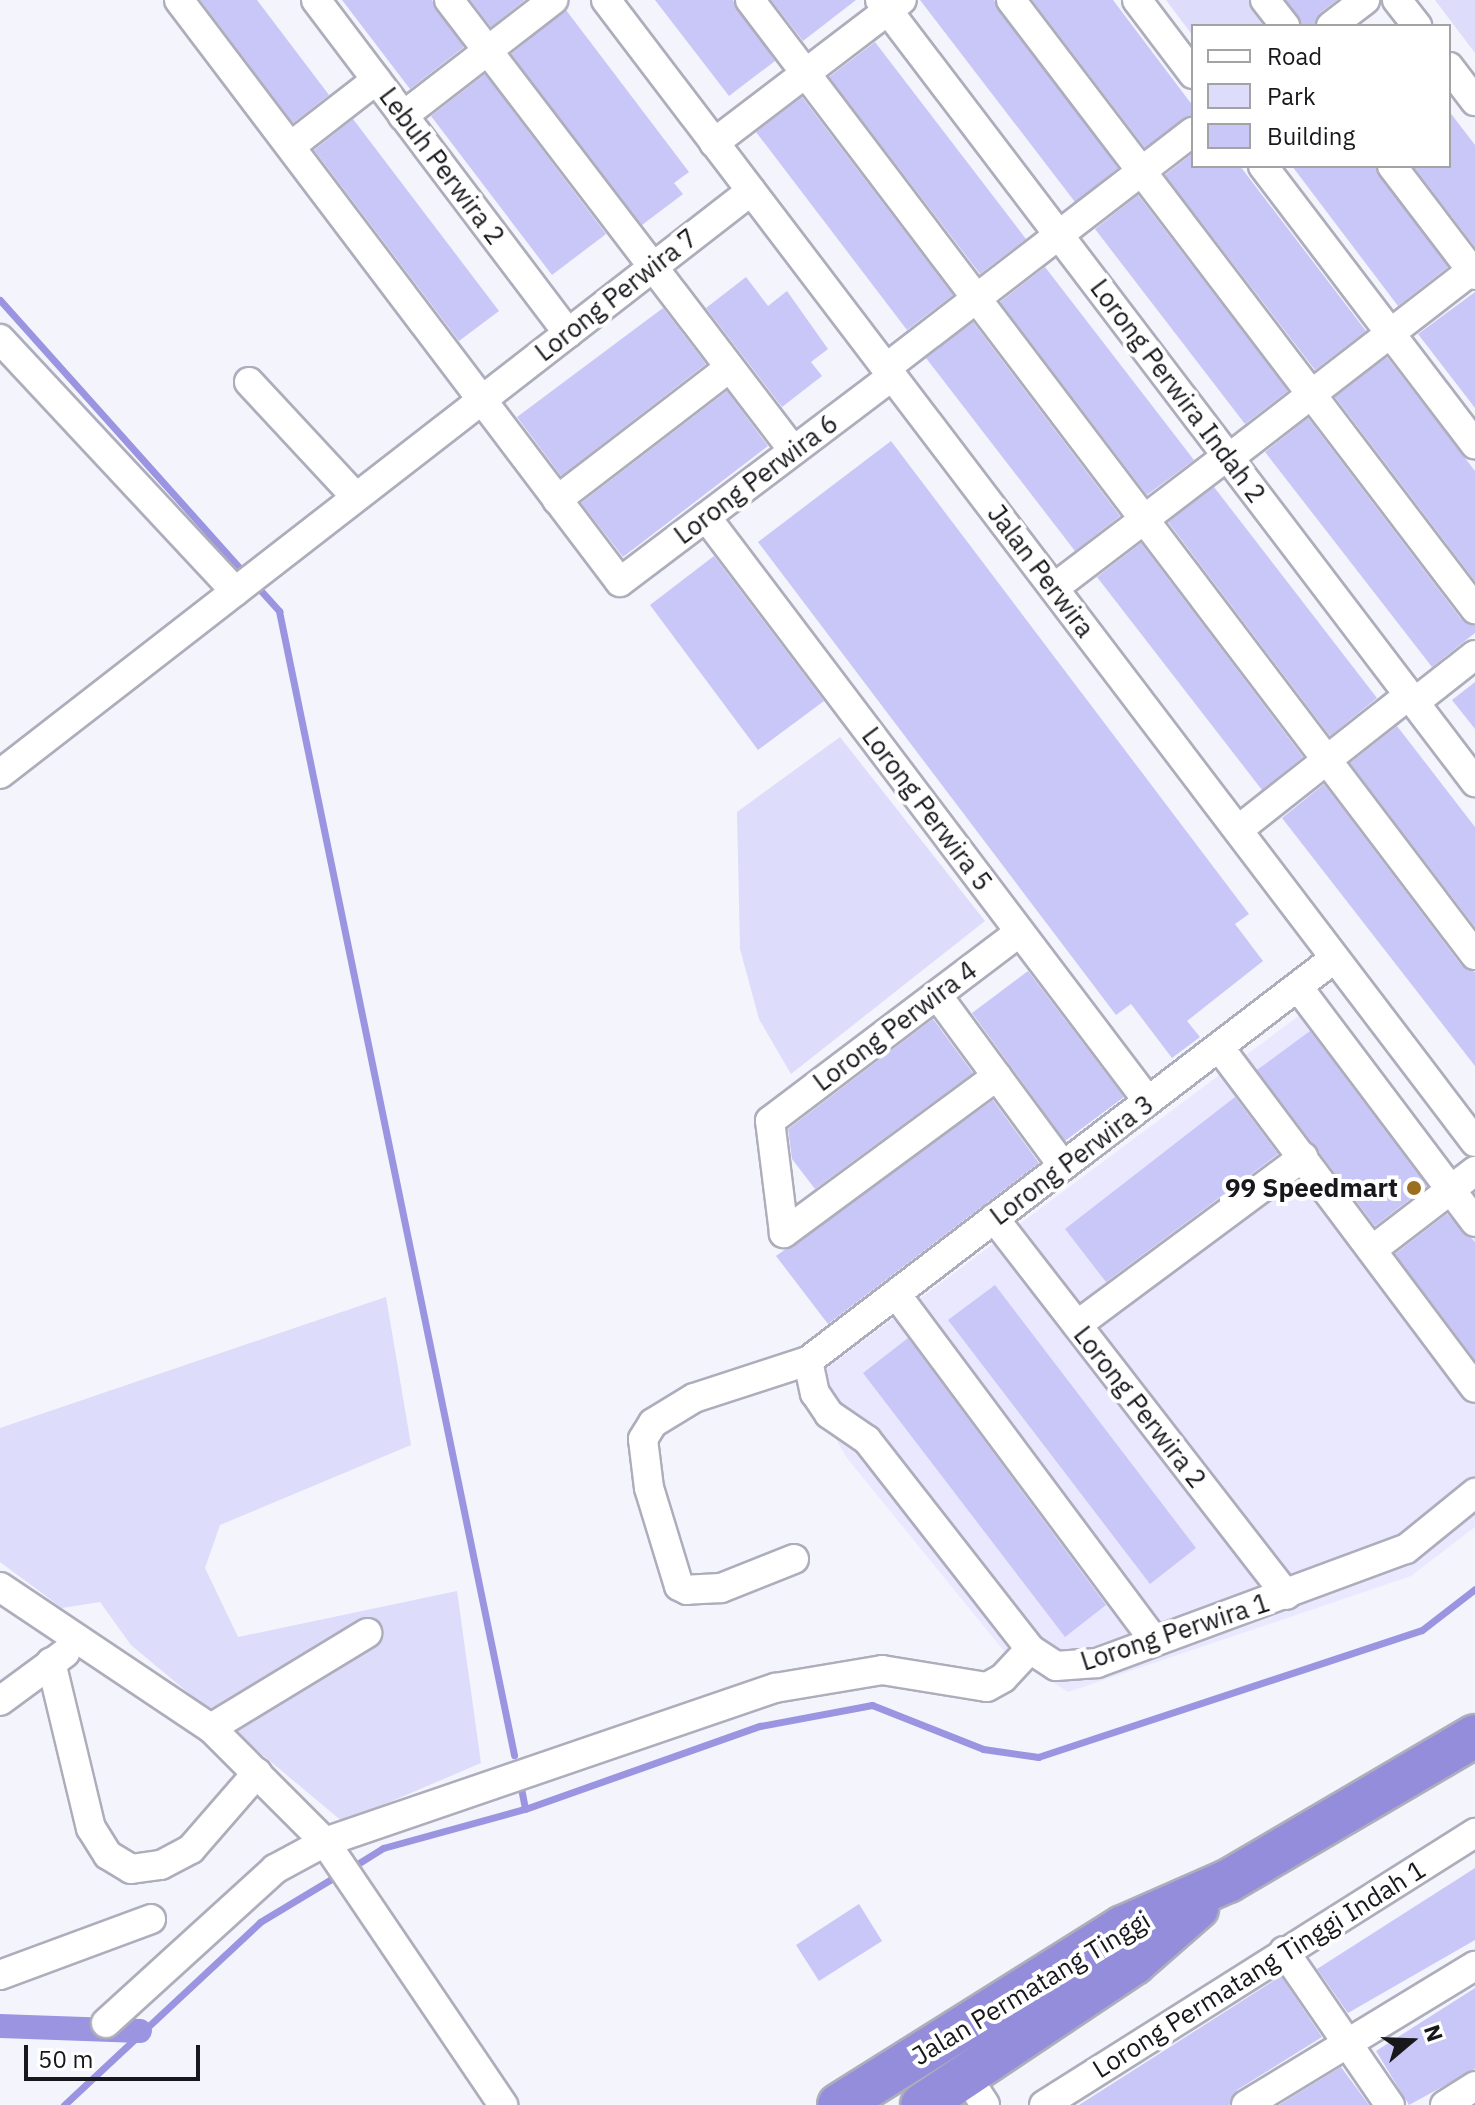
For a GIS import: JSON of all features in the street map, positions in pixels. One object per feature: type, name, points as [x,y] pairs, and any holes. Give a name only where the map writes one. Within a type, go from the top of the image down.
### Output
[{"type":"highway","name":"Jalan Permatang Tinggi","points":[[839,2105],[1123,1927],[1228,1881],[1475,1736]]},
{"type":"highway","name":"Jalan Permatang Tinggi","points":[[922,2105],[976,2091],[1134,1963],[1228,1881]]},
{"type":"highway","points":[[910,2061],[943,2060],[976,2091]]},
{"type":"street","points":[[179,0],[557,500],[729,368]]},
{"type":"street","name":"Lebuh Perwira 2","points":[[316,0],[568,333]]},
{"type":"street","points":[[449,0],[793,450]]},
{"type":"street","points":[[403,116],[553,0]]},
{"type":"street","name":"Jalan Perwira","points":[[606,0],[1475,1142]]},
{"type":"street","points":[[750,0],[1475,955]]},
{"type":"street","points":[[1011,0],[1475,609]]},
{"type":"street","points":[[1137,0],[1191,71]]},
{"type":"street","points":[[1265,0],[1283,24]]},
{"type":"street","points":[[1334,24],[1365,0]]},
{"type":"street","points":[[1397,0],[1415,24]]},
{"type":"street","points":[[714,143],[806,74],[891,4]]},
{"type":"street","name":"Lorong Perwira Indah 2","points":[[891,4],[1059,235],[1475,782]]},
{"type":"street","points":[[1451,70],[1475,101]]},
{"type":"street","points":[[291,146],[376,80]]},
{"type":"street","name":"Lorong Perwira 6","points":[[557,500],[620,582],[793,450],[977,299],[1191,134]]},
{"type":"street","points":[[1265,168],[1475,444]]},
{"type":"street","points":[[1054,588],[1474,271],[1394,168]]},
{"type":"street","name":"Lorong Perwira 7","points":[[0,774],[751,191]]},
{"type":"street","points":[[6,355],[237,589]]},
{"type":"street","points":[[249,382],[356,497]]},
{"type":"street","name":"Lorong Perwira 5","points":[[706,517],[1148,1101]]},
{"type":"street","points":[[1238,830],[1327,760],[1475,655]]},
{"type":"street","name":"Lorong Perwira 4","points":[[997,1076],[784,1233],[770,1121],[1020,932]]},
{"type":"street","name":"Lorong Perwira 3","points":[[794,1559],[721,1588],[687,1590],[679,1586],[649,1488],[643,1439],[653,1423],[681,1404],[808,1361],[1335,958]]},
{"type":"street","points":[[1298,987],[1475,1222]]},
{"type":"street","points":[[937,995],[1063,1166]]},
{"type":"street","points":[[1219,1047],[1475,1388]]},
{"type":"street","points":[[1077,1325],[1303,1157]]},
{"type":"street","points":[[1372,1250],[1475,1171]]},
{"type":"street","name":"Lorong Perwira 2","points":[[994,1218],[1286,1595]]},
{"type":"street","points":[[896,1294],[1153,1639]]},
{"type":"street","name":"Lorong Perwira 1","points":[[808,1361],[815,1393],[829,1414],[867,1440],[1030,1649],[1056,1666],[1097,1663],[1153,1639],[1286,1595],[1406,1549],[1475,1493]]},
{"type":"street","points":[[0,1587],[78,1643],[211,1728],[257,1773],[333,1852],[503,2105]]},
{"type":"street","points":[[211,1728],[367,1633]]},
{"type":"street","points":[[0,1701],[78,1643]]},
{"type":"street","points":[[106,2023],[275,1869],[333,1852],[775,1688],[882,1670],[987,1687],[1030,1649]]},
{"type":"street","points":[[51,1662],[91,1828],[108,1855],[131,1869],[161,1865],[191,1849],[257,1773]]},
{"type":"street","name":"Lorong Permatang Tinggi Indah 1","points":[[1044,2105],[1475,1833]]},
{"type":"street","points":[[0,1975],[151,1919]]},
{"type":"street","points":[[1284,1951],[1390,2105]]},
{"type":"street","points":[[1246,2105],[1475,1966]]},
{"type":"street","points":[[1445,2105],[1475,2086]]},
{"type":"shaded area","points":[[1324,997],[1475,1193],[1475,1527],[1411,1576],[1068,1692],[1003,1650],[847,1458],[804,1385]]},
{"type":"green space","points":[[1166,0],[1257,0],[1275,24],[1191,24],[1191,33]]},
{"type":"green space","points":[[1435,0],[1475,0],[1475,53]]},
{"type":"green space","points":[[840,737],[985,921],[791,1074],[759,1019],[740,949],[737,812]]},
{"type":"green space","points":[[386,1297],[411,1445],[220,1525],[205,1568],[238,1637],[457,1591],[481,1763],[343,1822],[131,1645],[100,1602],[62,1608],[0,1562],[0,1428]]},
{"type":"building","points":[[200,0],[257,0],[329,95],[293,123]]},
{"type":"building","points":[[342,0],[432,0],[464,47],[410,89]]},
{"type":"building","points":[[470,0],[525,0],[491,27]]},
{"type":"building","points":[[655,0],[733,0],[775,61],[729,96]]},
{"type":"building","points":[[771,0],[856,0],[803,41]]},
{"type":"building","points":[[920,0],[994,0],[1118,168],[1075,202]]},
{"type":"building","points":[[1032,0],[1113,0],[1191,103],[1191,116],[1145,148]]},
{"type":"building","points":[[1286,0],[1337,0],[1320,13],[1315,24],[1301,24]]},
{"type":"building","points":[[566,10],[689,172],[674,183],[683,194],[642,225],[511,54]]},
{"type":"building","points":[[875,42],[1026,239],[980,274],[829,77]]},
{"type":"building","points":[[485,74],[606,234],[552,275],[431,116]]},
{"type":"building","points":[[802,97],[953,295],[907,330],[756,132]]},
{"type":"building","points":[[1451,114],[1475,145],[1475,247],[1415,168],[1451,168]]},
{"type":"building","points":[[353,119],[499,311],[459,341],[314,150]]},
{"type":"building","points":[[1191,155],[1191,168],[1242,168],[1366,331],[1315,370],[1165,175]]},
{"type":"building","points":[[1294,168],[1376,168],[1448,267],[1398,306]]},
{"type":"building","points":[[1138,195],[1288,391],[1245,424],[1095,229]]},
{"type":"building","points":[[1045,267],[1194,460],[1147,495],[1000,302]]},
{"type":"building","points":[[746,277],[768,306],[787,291],[828,349],[811,362],[822,376],[782,407],[706,308]]},
{"type":"building","points":[[1475,292],[1475,408],[1418,334]]},
{"type":"building","points":[[663,308],[706,364],[561,476],[517,417]]},
{"type":"building","points":[[973,322],[1120,516],[1075,551],[926,358]]},
{"type":"building","points":[[1387,357],[1475,471],[1475,581],[1335,397]]},
{"type":"building","points":[[727,391],[768,446],[623,557],[581,503]]},
{"type":"building","points":[[1308,418],[1461,619],[1475,626],[1475,633],[1432,667],[1265,452]]},
{"type":"building","points":[[891,441],[1249,914],[1235,924],[1263,961],[1187,1021],[1200,1037],[1172,1058],[1131,1004],[1116,1015],[758,542]]},
{"type":"building","points":[[1214,487],[1377,698],[1330,736],[1168,522]]},
{"type":"building","points":[[1141,543],[1303,757],[1262,790],[1097,577]]},
{"type":"building","points":[[714,556],[824,701],[758,750],[650,605]]},
{"type":"building","points":[[1475,682],[1475,729],[1452,700]]},
{"type":"building","points":[[1397,726],[1475,827],[1475,927],[1350,763]]},
{"type":"building","points":[[1324,784],[1461,965],[1475,972],[1475,1066],[1282,818]]},
{"type":"building","points":[[1028,971],[1124,1097],[1065,1141],[972,1013]]},
{"type":"building","points":[[933,1019],[973,1073],[815,1189],[792,1159],[788,1129]]},
{"type":"building","points":[[1310,1031],[1427,1186],[1375,1226],[1257,1070]]},
{"type":"building","points":[[1235,1097],[1278,1154],[1106,1282],[1065,1229]]},
{"type":"building","points":[[993,1100],[1039,1163],[828,1324],[776,1256]]},
{"type":"building","points":[[1447,1214],[1475,1242],[1475,1360],[1395,1254]]},
{"type":"building","points":[[995,1285],[1196,1548],[1150,1584],[948,1320]]},
{"type":"building","points":[[908,1338],[1106,1605],[1065,1637],[863,1373]]},
{"type":"building","points":[[1475,1868],[1475,1940],[1348,2013],[1317,1969]]},
{"type":"building","points":[[859,1904],[882,1941],[819,1981],[796,1945]]},
{"type":"building","points":[[1281,1976],[1322,2037],[1237,2090],[1229,2105],[1079,2105]]},
{"type":"building","points":[[1475,1988],[1475,2069],[1409,2105],[1376,2051]]},
{"type":"building","points":[[1341,2067],[1369,2105],[1279,2105]]},
{"type":"waterway","points":[[0,300],[245,574]]},
{"type":"waterway","points":[[254,583],[279,611],[514,1755]]},
{"type":"waterway","points":[[351,1868],[383,1848],[525,1809],[760,1726],[872,1705],[983,1749],[1038,1757],[1422,1630],[1475,1589]]},
{"type":"waterway","points":[[521,1788],[525,1809]]},
{"type":"waterway","points":[[64,2105],[260,1922],[340,1874]]},
{"type":"waterway","points":[[0,2026],[140,2031]]},
{"type":"place","name":"99 Speedmart","points":[[1414,1188]]}]
